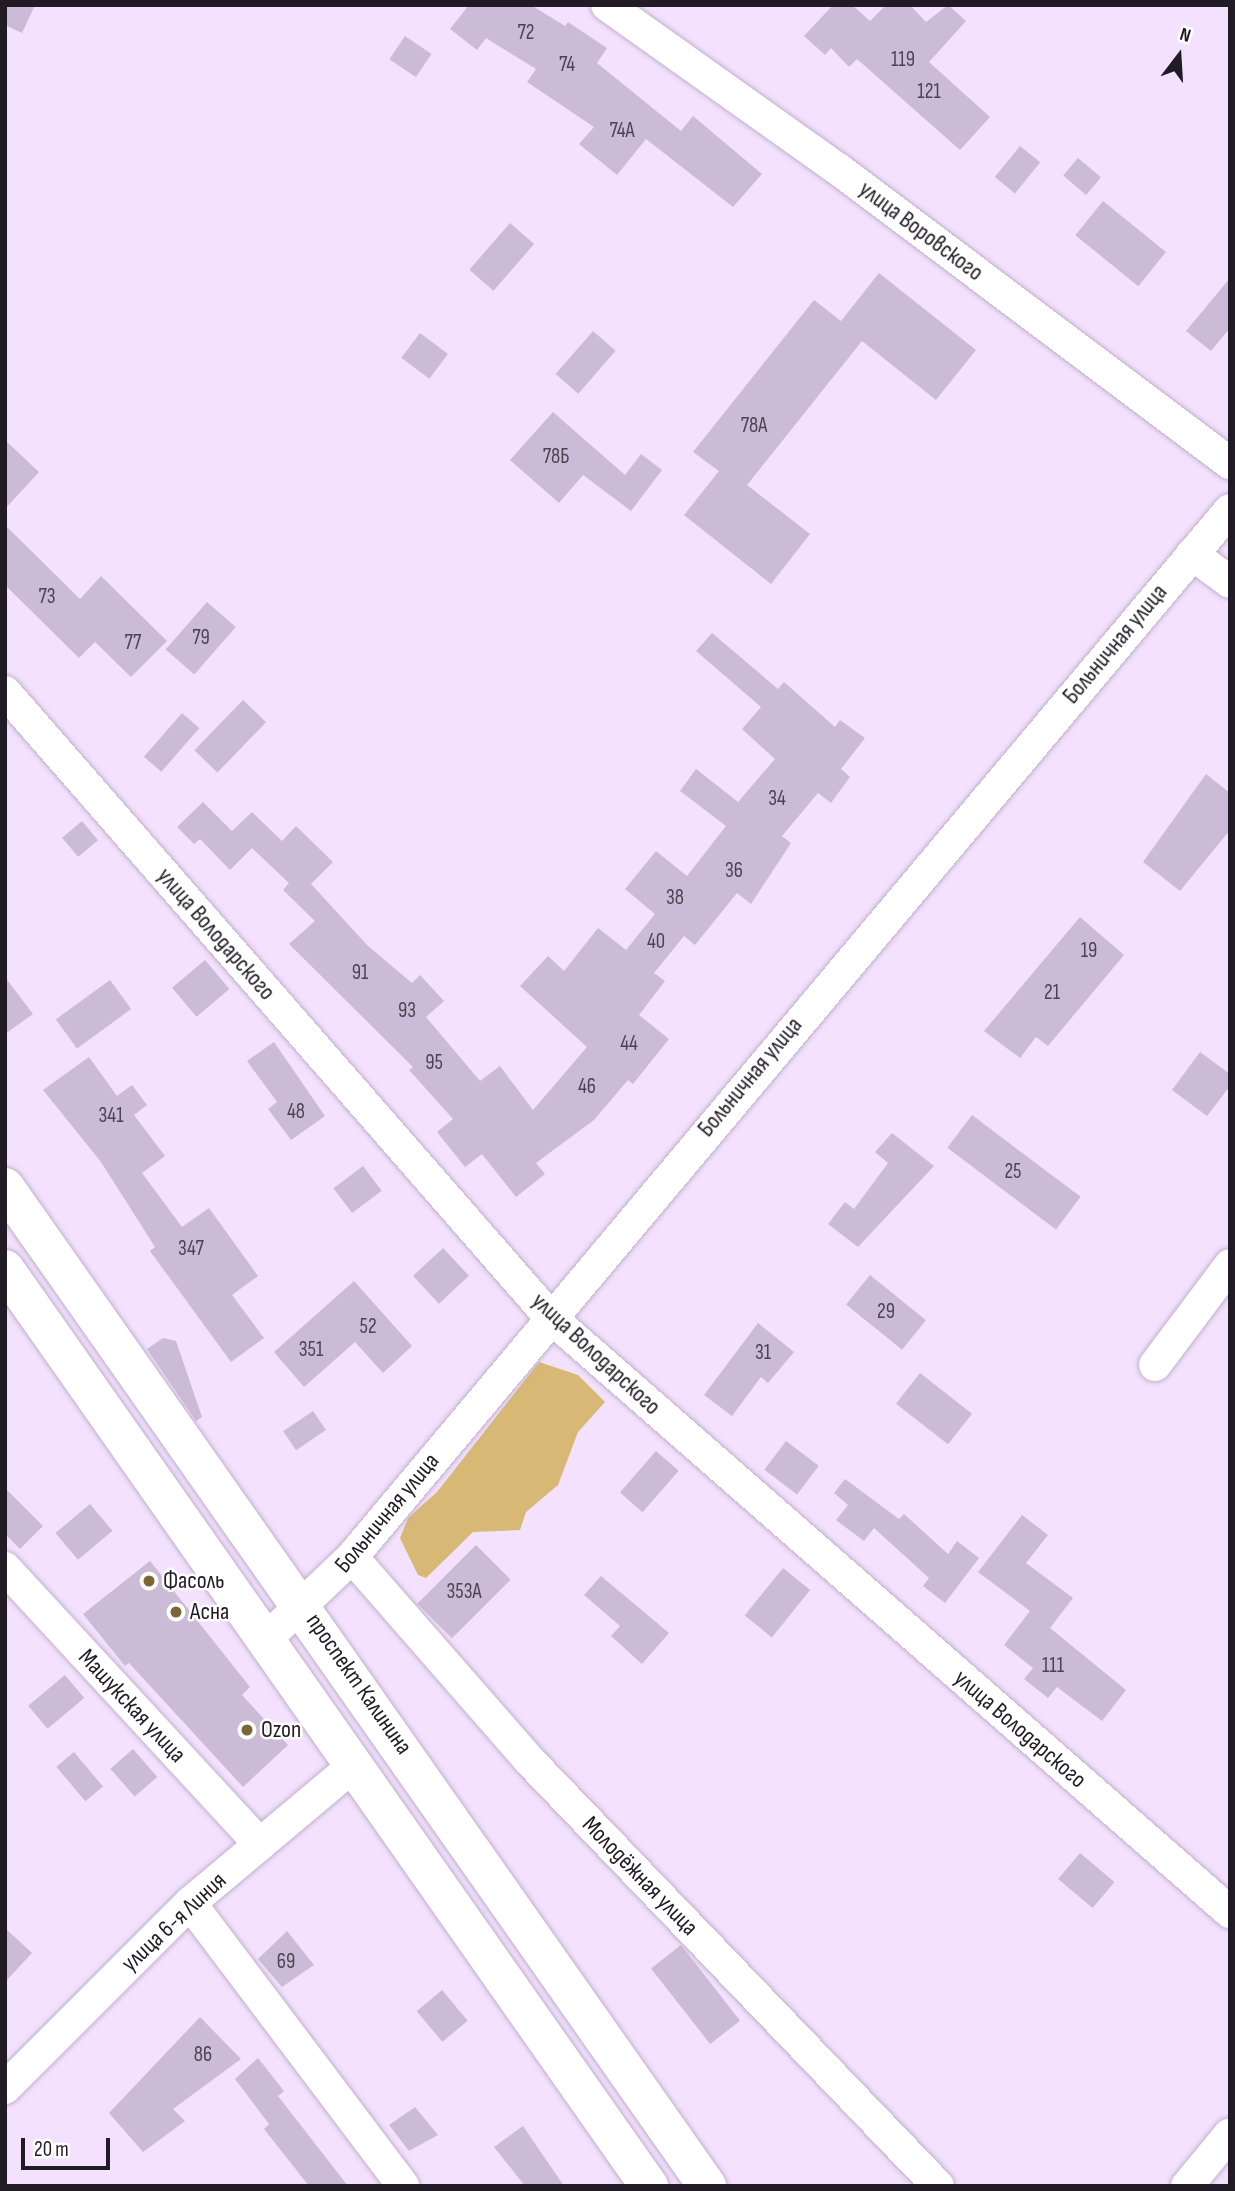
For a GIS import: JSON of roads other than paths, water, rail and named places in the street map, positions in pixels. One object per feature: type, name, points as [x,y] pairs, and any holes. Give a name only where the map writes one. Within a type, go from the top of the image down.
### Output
[{"type":"main road","name":"проспект Калинина","points":[[5,1186],[305,1608],[707,2186]]},
{"type":"main road","name":"проспект Калинина","points":[[5,1269],[649,2186]]},
{"type":"street","name":"улица Воровского","points":[[607,5],[838,169],[1230,463]]},
{"type":"street","name":"Больничная улица","points":[[265,1639],[305,1608],[352,1557],[550,1317],[1230,510]]},
{"type":"street","points":[[1192,554],[1230,582]]},
{"type":"street","name":"улица Володарского","points":[[5,692],[550,1317],[1230,1912]]},
{"type":"street","points":[[1155,1365],[1230,1265]]},
{"type":"street","name":"Молодёжная улица","points":[[352,1557],[528,1759],[938,2186]]},
{"type":"street","name":"Машукская улица","points":[[5,1568],[260,1844]]},
{"type":"street","name":"улица 6-я Линия","points":[[5,2088],[190,1903],[353,1766]]},
{"type":"street","points":[[190,1903],[403,2186]]},
{"type":"street","points":[[1186,2186],[1230,2134]]},
{"type":"place","name":"Фасоль","points":[[149,1581]]},
{"type":"place","name":"Асна","points":[[176,1612]]},
{"type":"place","name":"Ozon","points":[[247,1730]]}]
